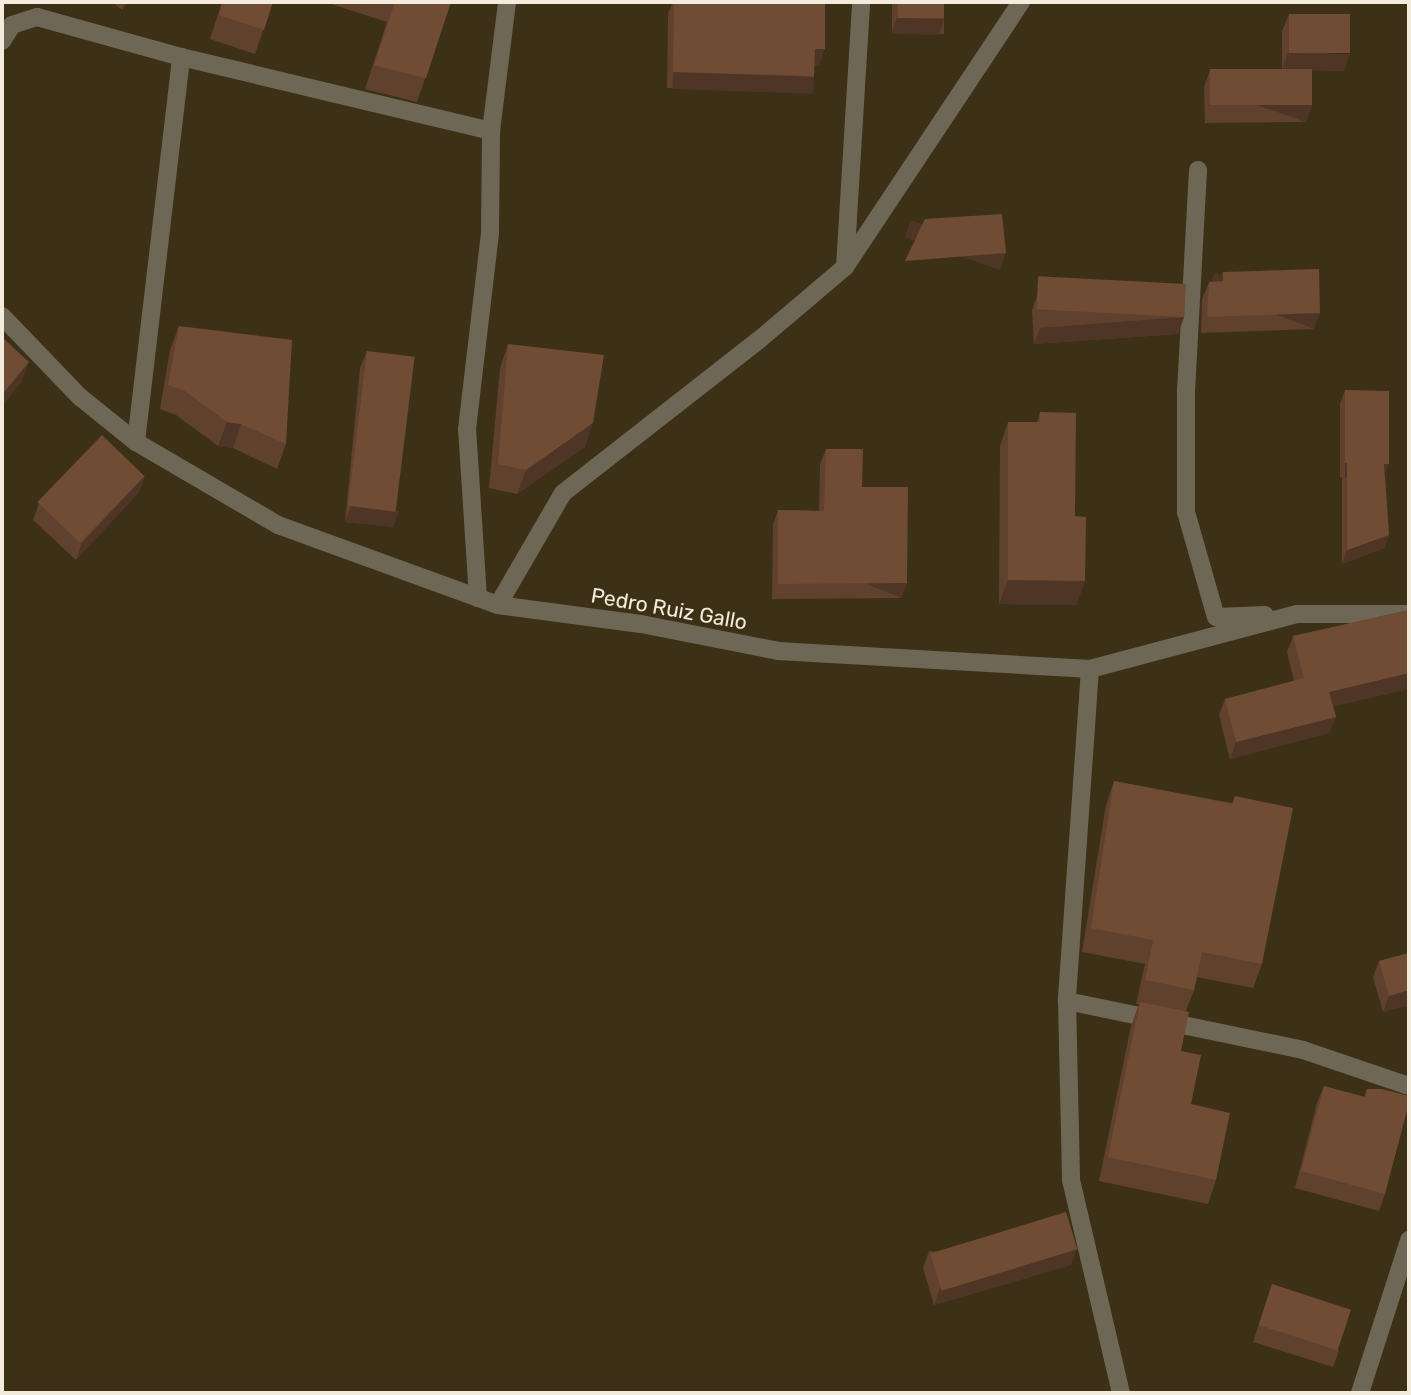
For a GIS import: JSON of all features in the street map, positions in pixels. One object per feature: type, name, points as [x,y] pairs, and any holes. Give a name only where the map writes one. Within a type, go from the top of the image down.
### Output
[{"type":"street","points":[[478,598],[467,429],[490,233],[491,131],[507,2]]},
{"type":"street","points":[[845,267],[861,2]]},
{"type":"street","points":[[498,605],[563,493],[759,340],[845,267],[1021,2]]},
{"type":"street","points":[[2,41],[12,25],[37,17],[181,57],[491,131]]},
{"type":"street","points":[[136,442],[181,57]]},
{"type":"street","points":[[1198,170],[1186,394],[1186,512],[1216,617],[1297,614]]},
{"type":"street","name":"Pedro Ruiz Gallo","points":[[2,316],[80,397],[136,442],[278,526],[498,605],[641,624],[778,651],[1090,668],[1297,614],[1409,614]]},
{"type":"street","points":[[1090,668],[1067,1001],[1071,1180],[1121,1393]]},
{"type":"street","points":[[1067,1001],[1303,1049],[1409,1086]]},
{"type":"street","points":[[1360,1393],[1409,1240]]},
{"type":"building","points":[[223,2],[273,2],[264,30],[219,15]]},
{"type":"building","points":[[395,2],[451,2],[426,78],[374,65]]},
{"type":"building","points":[[674,2],[825,2],[825,49],[815,49],[814,76],[673,72]]},
{"type":"building","points":[[898,2],[944,2],[944,18],[898,18]]},
{"type":"building","points":[[1289,14],[1350,14],[1350,53],[1289,53]]},
{"type":"building","points":[[1210,69],[1312,69],[1312,105],[1210,105]]},
{"type":"building","points":[[1002,214],[1006,253],[905,261],[925,219]]},
{"type":"building","points":[[1319,269],[1320,313],[1207,317],[1209,282],[1223,281],[1223,272]]},
{"type":"building","points":[[1038,276],[1186,284],[1184,317],[1036,309]]},
{"type":"building","points":[[179,326],[292,340],[286,444],[241,424],[227,422],[185,391],[168,385]]},
{"type":"building","points":[[2,337],[29,362],[2,395]]},
{"type":"building","points":[[508,344],[604,355],[593,423],[526,470],[498,464]]},
{"type":"building","points":[[367,351],[415,357],[396,512],[348,506]]},
{"type":"building","points":[[1345,390],[1389,391],[1389,464],[1384,464],[1389,535],[1347,550],[1347,463]]},
{"type":"building","points":[[1040,412],[1076,413],[1075,516],[1086,517],[1085,581],[1008,580],[1008,422],[1040,422]]},
{"type":"building","points":[[102,435],[144,476],[80,543],[37,502]]},
{"type":"building","points":[[826,449],[863,449],[862,487],[908,487],[907,583],[778,584],[778,510],[824,511]]},
{"type":"building","points":[[1409,610],[1409,673],[1329,692],[1336,717],[1236,742],[1225,699],[1304,678],[1293,636]]},
{"type":"building","points":[[1114,781],[1233,804],[1235,796],[1293,808],[1262,964],[1202,952],[1194,990],[1145,980],[1153,940],[1091,928]]},
{"type":"building","points":[[1409,953],[1409,990],[1389,996],[1379,961]]},
{"type":"building","points":[[1140,1002],[1189,1012],[1181,1051],[1201,1055],[1191,1104],[1230,1113],[1216,1180],[1108,1157]]},
{"type":"building","points":[[1324,1086],[1365,1097],[1367,1089],[1382,1089],[1409,1096],[1385,1194],[1301,1171]]},
{"type":"building","points":[[1066,1212],[1077,1249],[942,1291],[930,1254]]},
{"type":"building","points":[[1272,1284],[1351,1310],[1338,1351],[1259,1325]]}]
